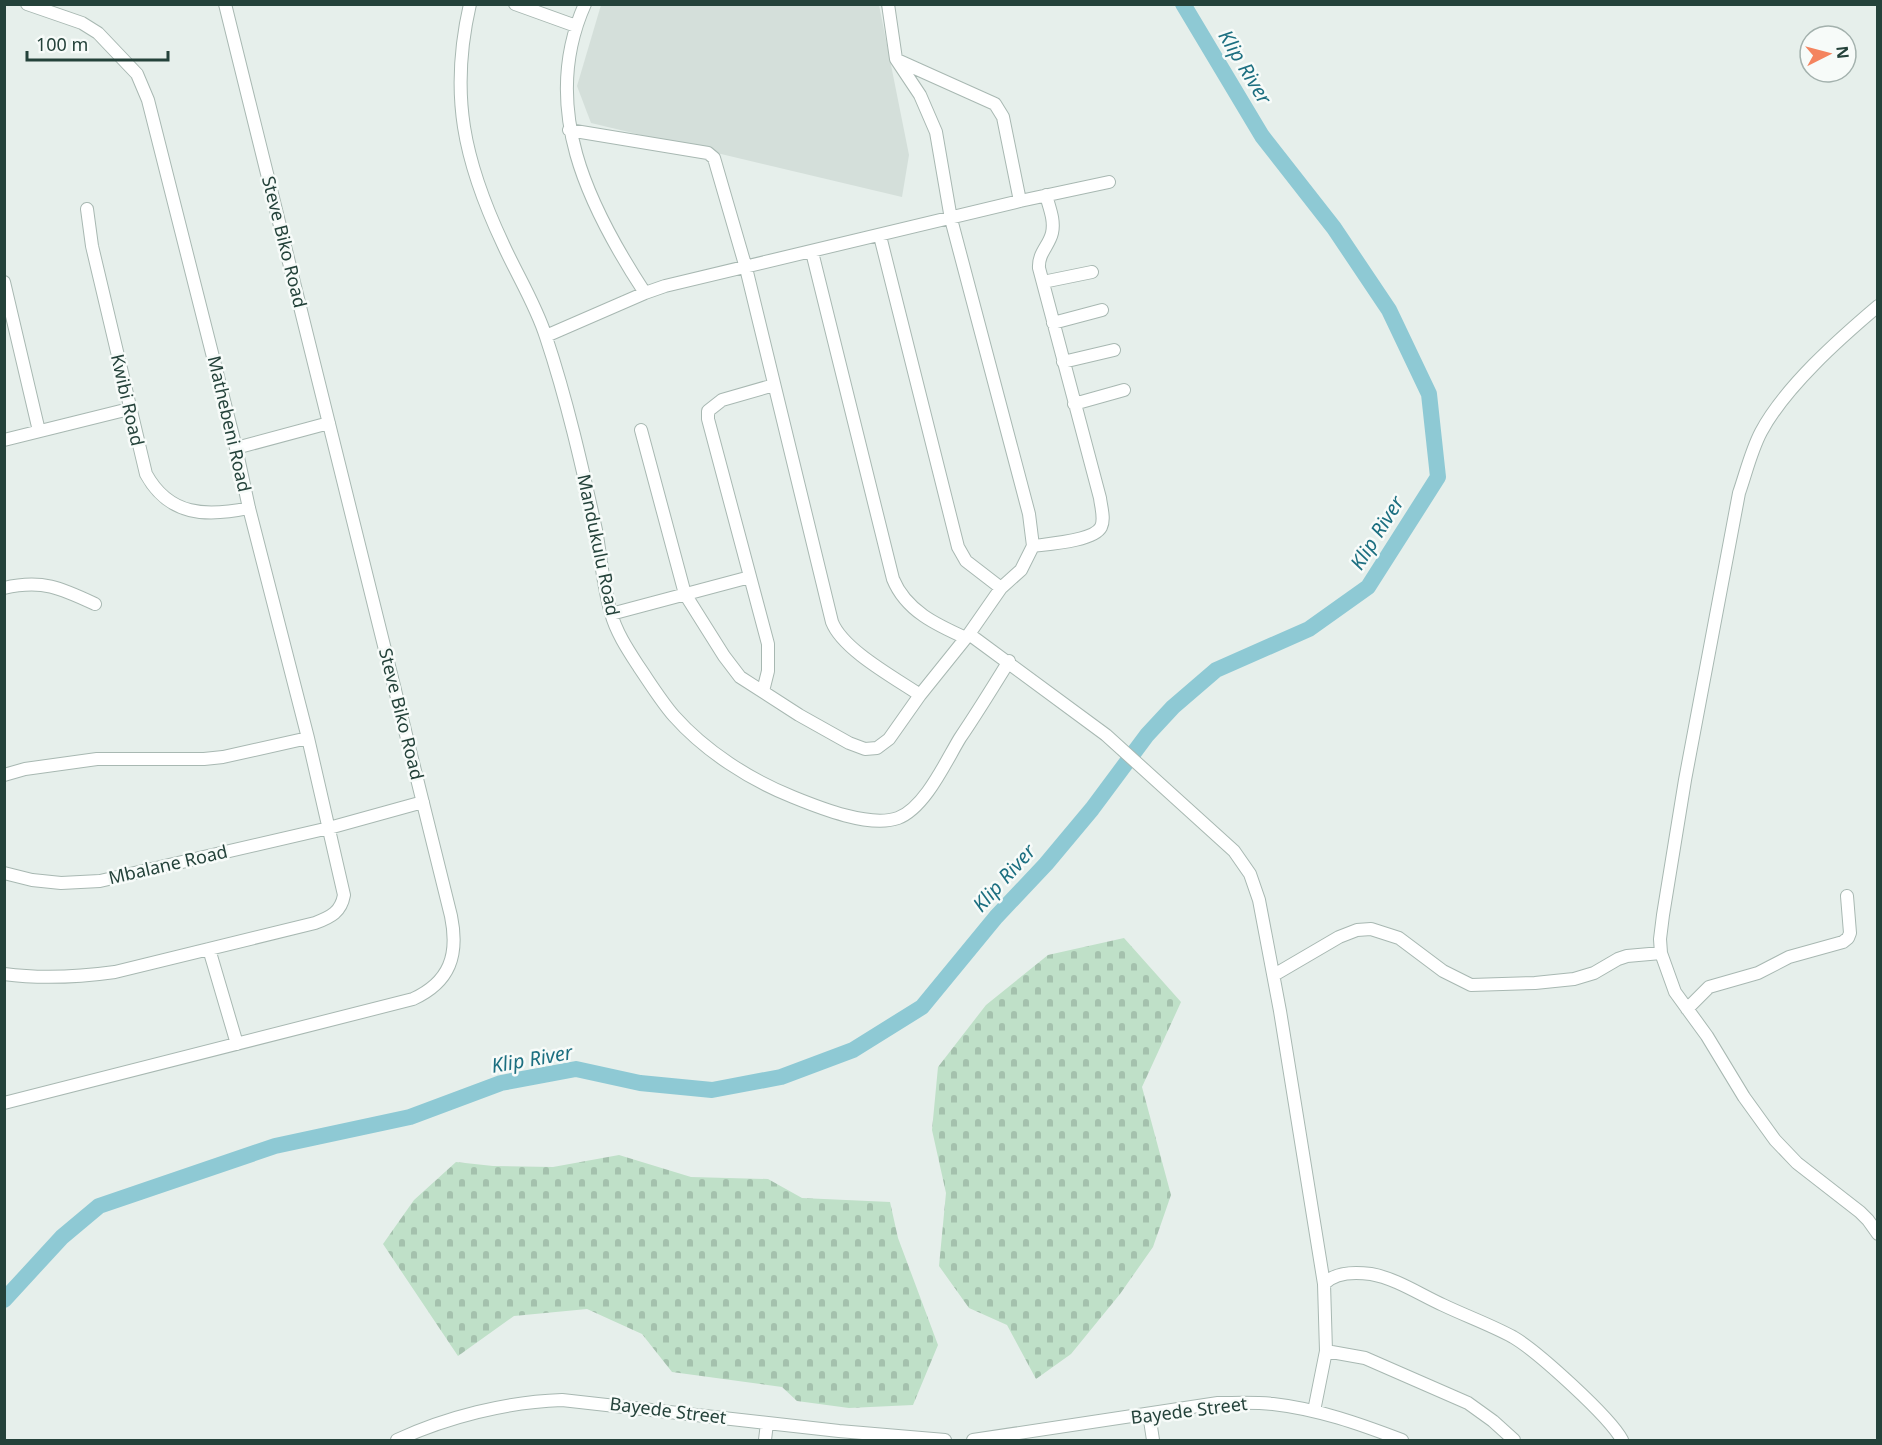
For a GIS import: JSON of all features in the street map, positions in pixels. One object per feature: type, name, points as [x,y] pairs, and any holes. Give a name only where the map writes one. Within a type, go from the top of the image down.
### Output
[{"type":"street","name":"Mathebeni Road","points":[[27,4],[82,23],[98,33],[137,74],[143,85],[154,118],[344,888],[341,904],[335,914],[315,923],[209,949]]},
{"type":"street","name":"Steve Biko Road","points":[[4,1103],[412,999],[430,990],[443,977],[453,956],[453,927],[225,4]]},
{"type":"street","name":"Mandukulu Road","points":[[470,4],[462,44],[460,72],[462,115],[467,149],[481,195],[546,336],[596,530],[611,614],[629,651],[668,708],[688,730],[706,745],[750,776],[774,789],[856,818],[885,821],[900,818],[913,809],[939,775],[1009,662]]},
{"type":"street","points":[[514,4],[576,26]]},
{"type":"street","points":[[585,4],[576,26],[566,84],[569,130],[576,155],[594,200],[627,266],[645,293]]},
{"type":"street","points":[[641,430],[685,594],[724,656],[740,677],[799,715],[849,743],[869,749],[877,748],[889,739],[920,695],[968,636],[1001,588],[1021,570],[1033,546],[1029,514],[951,219],[936,132],[932,118],[911,80],[896,59],[888,4]]},
{"type":"street","points":[[896,59],[995,104],[1003,117],[1020,201]]},
{"type":"street","points":[[569,130],[712,155],[716,161],[746,268],[835,632],[852,648],[920,695]]},
{"type":"street","points":[[546,336],[645,293],[702,277],[1109,182]]},
{"type":"street","points":[[1033,546],[1089,536],[1096,533],[1102,526],[1100,498],[1039,268],[1039,259],[1053,227],[1046,195]]},
{"type":"street","name":"Kwibi Road","points":[[87,209],[92,246],[143,466],[157,490],[182,508],[201,513],[228,512],[249,508]]},
{"type":"street","points":[[880,236],[958,547],[966,561],[1001,588]]},
{"type":"street","points":[[812,252],[893,579],[902,595],[917,612],[968,636],[1009,662],[1106,735],[1234,850],[1250,874],[1259,900],[1274,975],[1324,1284],[1326,1351],[1314,1411]]},
{"type":"street","points":[[1043,282],[1092,272]]},
{"type":"street","points":[[4,282],[39,431]]},
{"type":"street","points":[[1878,306],[1844,335],[1796,384],[1771,417],[1753,449],[1739,493],[1685,780],[1660,939],[1661,953],[1674,992],[1707,1036],[1744,1097],[1775,1140],[1797,1163],[1860,1212],[1878,1234]]},
{"type":"street","points":[[1053,323],[1102,310]]},
{"type":"street","points":[[1064,362],[1114,350]]},
{"type":"street","points":[[763,691],[768,671],[768,644],[708,420],[708,411],[717,403],[730,397],[774,385]]},
{"type":"street","points":[[1074,404],[1124,390]]},
{"type":"street","points":[[4,440],[129,409]]},
{"type":"street","points":[[236,448],[329,423]]},
{"type":"street","points":[[611,614],[750,578]]},
{"type":"street","points":[[4,588],[36,583],[66,590],[95,604]]},
{"type":"street","points":[[4,775],[97,759],[223,757],[308,738]]},
{"type":"street","name":"Mbalane Road","points":[[4,873],[32,880],[61,883],[100,881],[329,828],[423,802]]},
{"type":"street","points":[[1687,1009],[1709,987],[1758,973],[1789,957],[1843,942],[1850,933],[1846,896]]},
{"type":"street","points":[[1274,975],[1339,937],[1364,929],[1399,938],[1443,972],[1471,985],[1574,979],[1594,973],[1627,956],[1661,953]]},
{"type":"street","points":[[4,974],[89,976],[115,972],[209,949],[237,1044]]},
{"type":"street","points":[[1324,1284],[1334,1276],[1372,1274],[1410,1288],[1515,1338],[1587,1400],[1622,1440]]},
{"type":"street","points":[[1326,1351],[1365,1358],[1468,1403],[1514,1440]]},
{"type":"street","name":"Bayede Street","points":[[397,1440],[448,1421],[500,1408],[549,1401],[582,1401],[767,1423],[945,1440]]},
{"type":"street","name":"Bayede Street","points":[[973,1440],[1218,1403],[1250,1402],[1272,1403],[1314,1411],[1359,1424],[1401,1440]]},
{"type":"street","points":[[1149,1414],[1153,1440]]},
{"type":"street","points":[[765,1440],[767,1423]]},
{"type":"shaded area","points":[[601,5],[879,5],[909,155],[902,197],[591,123],[577,86]]},
{"type":"green space","points":[[1124,938],[1181,1002],[1142,1087],[1171,1195],[1153,1247],[1120,1294],[1071,1354],[1036,1379],[1007,1325],[969,1308],[939,1266],[946,1193],[932,1130],[938,1067],[986,1005],[1048,955]]},
{"type":"green space","points":[[619,1155],[691,1177],[768,1179],[802,1198],[890,1202],[898,1238],[938,1345],[913,1405],[849,1408],[797,1401],[782,1387],[672,1372],[642,1334],[587,1309],[514,1316],[458,1356],[383,1244],[414,1200],[456,1162],[493,1166],[553,1167]]},
{"type":"waterway","name":"Klip River","points":[[4,1300],[62,1237],[99,1206],[275,1146],[410,1117],[501,1083],[576,1069],[640,1083],[712,1090],[781,1077],[853,1050],[922,1007],[996,917],[1046,864],[1092,809],[1147,735],[1173,707],[1216,670],[1309,629],[1368,587],[1438,477],[1429,394],[1389,310],[1334,228],[1262,136],[1183,4]]}]
